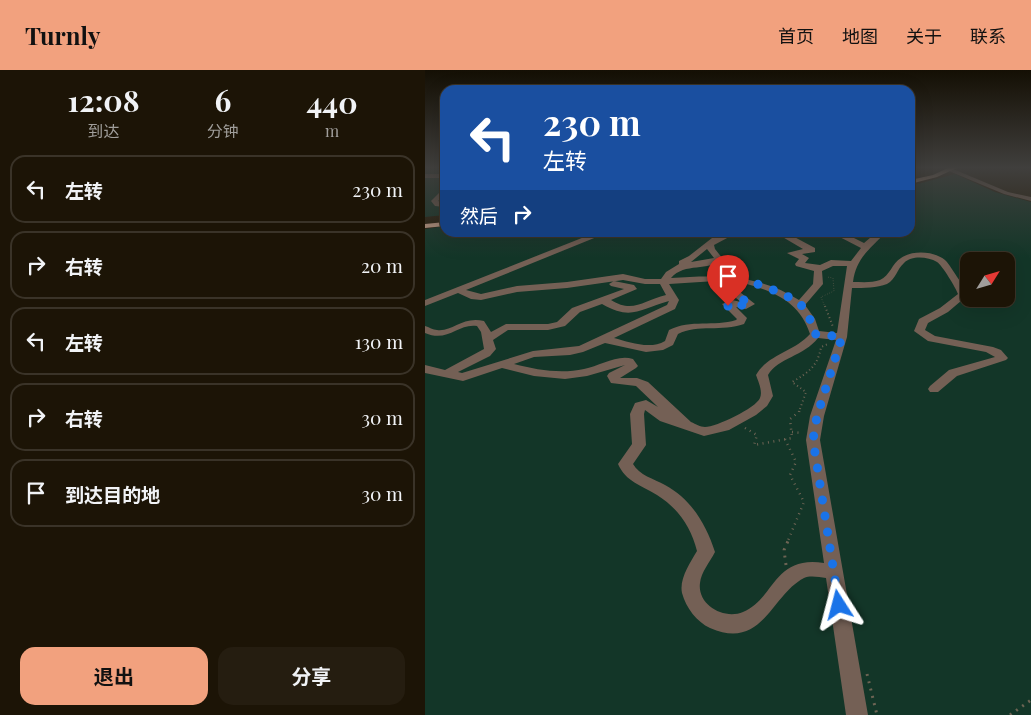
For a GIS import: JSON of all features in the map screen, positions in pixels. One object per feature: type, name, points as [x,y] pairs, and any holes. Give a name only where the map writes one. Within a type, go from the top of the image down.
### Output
[{"type":"main road","points":[[425,226],[440,224]]},
{"type":"street","points":[[440,197],[434,201],[437,205],[440,205]]},
{"type":"street","points":[[430,302],[592,237]]},
{"type":"street","points":[[676,268],[677,265],[693,259],[706,244],[712,243],[721,237]]},
{"type":"street","points":[[787,237],[812,250],[791,253],[805,258],[799,264],[811,268],[846,263],[876,237]]},
{"type":"street","points":[[847,237],[865,247]]},
{"type":"street","points":[[663,282],[670,271],[676,268],[711,263],[719,258],[711,250],[712,243]]},
{"type":"street","points":[[847,286],[883,282],[893,275],[901,262],[912,256],[927,256],[943,262],[945,270],[962,288],[963,295],[944,310],[923,321],[919,331],[932,339],[989,349],[997,352],[1002,358],[953,373],[934,389]]},
{"type":"street","points":[[846,263],[849,269],[847,286],[828,336],[813,440],[857,715]]},
{"type":"street","points":[[801,304],[818,284],[818,270],[820,268]]},
{"type":"street","points":[[459,290],[470,297],[479,298],[515,289],[597,282],[625,277],[648,282],[707,277],[742,280],[760,284],[801,304],[812,323],[828,336]]},
{"type":"street","points":[[603,339],[633,346],[656,348],[667,345],[673,332],[685,327],[717,327],[736,324],[742,318],[727,304],[747,306],[750,304],[731,290],[742,280]]},
{"type":"street","points":[[489,338],[500,328],[548,327],[561,324],[576,310],[632,289],[620,284],[597,282]]},
{"type":"street","points":[[425,368],[463,377],[533,354],[570,352],[583,349],[671,307],[674,300],[663,282]]},
{"type":"street","points":[[602,300],[609,302],[615,307],[627,310],[640,309],[655,301],[672,297]]},
{"type":"street","points":[[425,310],[441,303],[430,302]]},
{"type":"street","points":[[425,329],[431,333],[449,332],[466,323],[477,321],[481,324],[489,338],[490,349],[486,354],[446,374]]},
{"type":"street","points":[[502,364],[532,374],[563,376],[588,372],[610,364],[629,361],[632,366],[613,376],[615,380],[621,383],[633,381],[644,386],[682,422],[693,430],[703,433],[713,432],[757,408],[767,398],[769,392],[762,375],[770,363],[828,336]]},
{"type":"street","points":[[682,422],[665,418],[646,404],[640,406],[637,414],[639,445],[625,464],[628,472],[639,480],[652,485],[675,500],[691,515],[702,534],[706,552],[690,586],[691,598],[705,615],[723,624],[737,624],[750,621],[789,579],[809,568],[833,572]]},
{"type":"path","points":[[740,429],[747,428],[757,435],[754,445],[764,445],[792,438],[790,419],[799,412],[805,392],[792,382],[809,373],[819,362],[821,347],[832,342],[828,336],[833,327],[821,297],[834,291],[833,278],[826,277],[825,273],[846,263]]},
{"type":"path","points":[[785,439],[796,462],[790,475],[804,502],[783,550],[789,579]]},
{"type":"path","points":[[1010,715],[1031,700]]},
{"type":"green space","points":[[425,197],[440,197],[440,216],[425,217]]},
{"type":"green space","points":[[915,197],[1013,197],[1031,202],[1031,715],[425,715],[425,229],[440,227],[440,237],[915,237]]},
{"type":"route","points":[[728,306],[727,304],[732,303],[749,306],[750,304],[731,290],[742,280],[760,284],[801,304],[812,323],[815,334],[842,337],[817,416],[813,440],[839,605]]}]
